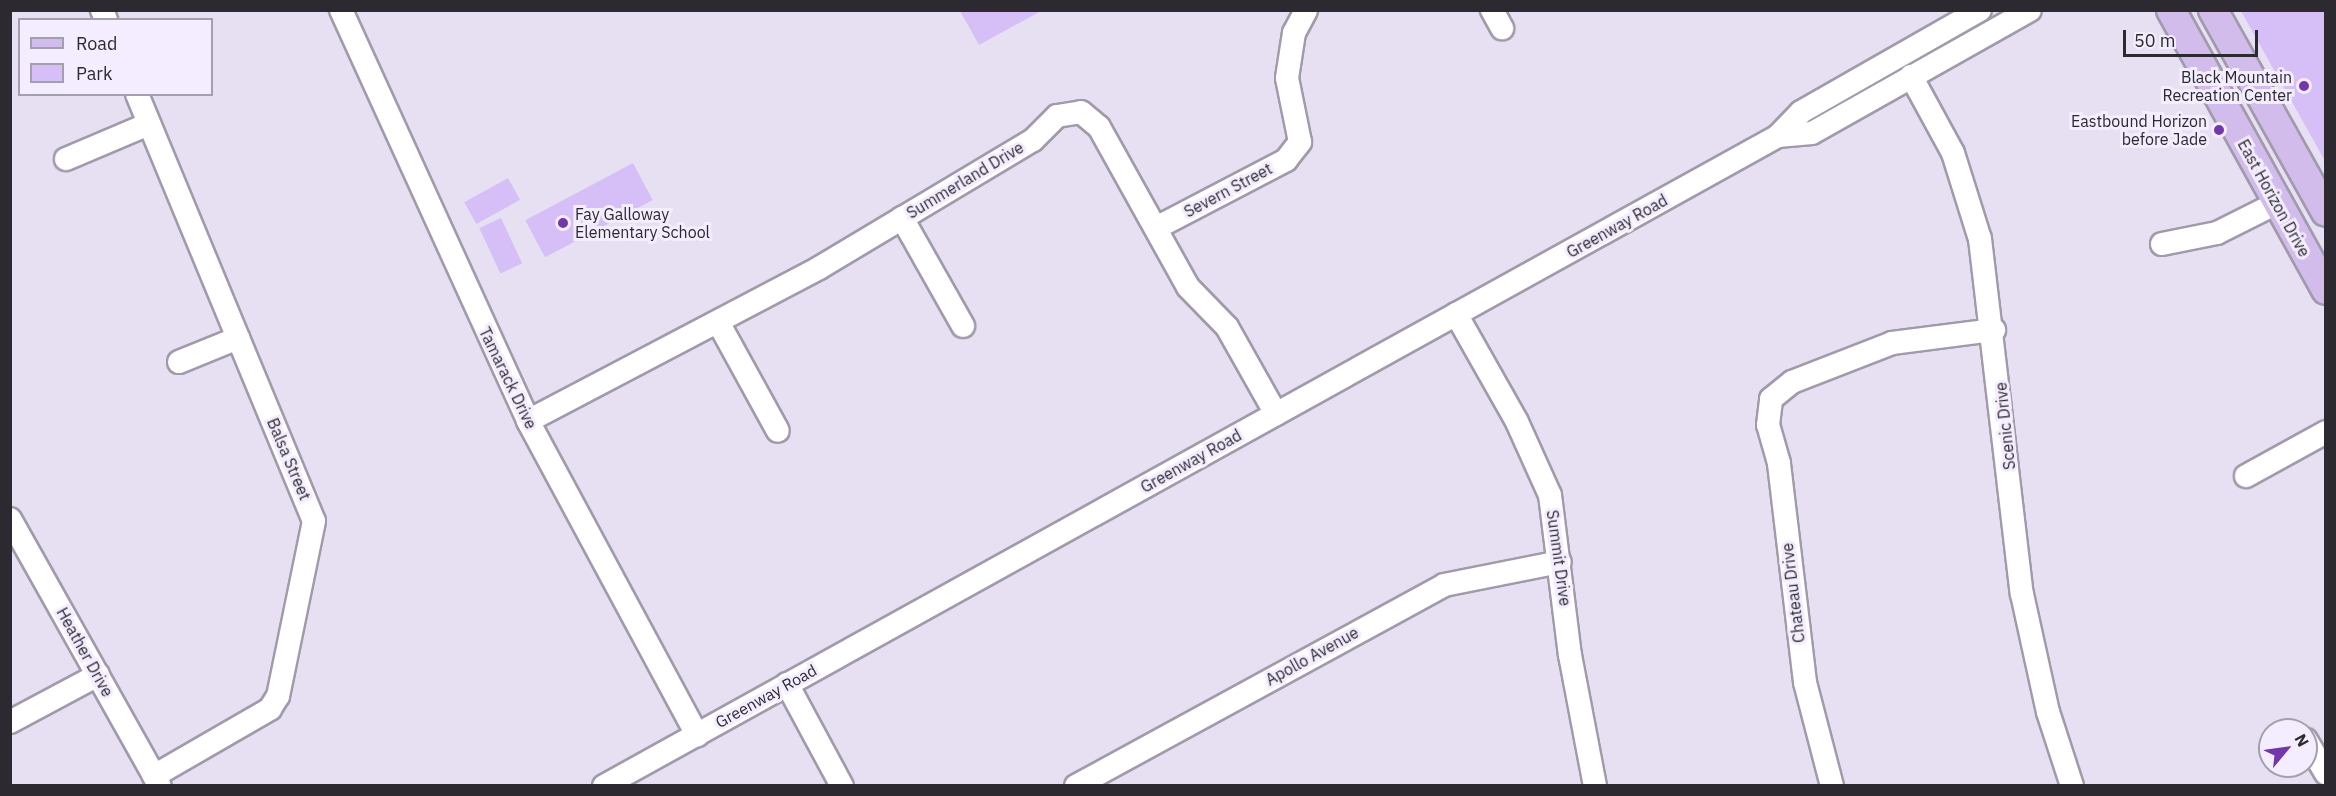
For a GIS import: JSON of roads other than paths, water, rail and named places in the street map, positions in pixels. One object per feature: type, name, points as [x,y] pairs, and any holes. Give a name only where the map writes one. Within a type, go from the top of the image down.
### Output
[{"type":"main road","name":"East Horizon Drive","points":[[2171,10],[2325,290]]},
{"type":"main road","points":[[2213,10],[2318,181],[2325,212]]},
{"type":"street","name":"Tamarack Drive","points":[[341,10],[528,421],[697,735]]},
{"type":"street","name":"Severn Street","points":[[1156,228],[1286,160],[1300,142],[1287,78],[1294,33],[1306,10]]},
{"type":"street","name":"Greenway Road","points":[[604,786],[1778,136],[1801,112],[1980,10]]},
{"type":"street","name":"Greenway Road","points":[[1778,136],[1812,133],[2016,14]]},
{"type":"street","name":"Scenic Drive","points":[[1911,76],[1965,183],[1994,330],[2022,594],[2048,712],[2072,786]]},
{"type":"street","name":"Balsa Street","points":[[138,96],[309,505],[313,544],[278,696],[270,709],[157,781]]},
{"type":"street","name":"Summerland Drive","points":[[528,421],[718,322],[902,218],[1033,140],[1057,116],[1082,112],[1100,127],[1188,286],[1240,347],[1276,414]]},
{"type":"street","points":[[66,159],[149,124]]},
{"type":"street","points":[[2162,244],[2217,233],[2277,203]]},
{"type":"street","points":[[902,218],[963,326]]},
{"type":"street","name":"Summit Drive","points":[[1456,314],[1539,464],[1560,562],[1570,655],[1595,786]]},
{"type":"street","points":[[718,322],[778,431]]},
{"type":"street","name":"Chateau Drive","points":[[1832,786],[1803,671],[1779,463],[1768,425],[1771,399],[1792,382],[1892,343],[1994,330]]},
{"type":"street","points":[[179,362],[238,338]]},
{"type":"street","points":[[2246,476],[2325,432]]},
{"type":"street","name":"Heather Drive","points":[[10,519],[157,781]]},
{"type":"street","name":"Apollo Avenue","points":[[1076,786],[1444,585],[1560,562]]},
{"type":"street","points":[[10,722],[98,675]]},
{"type":"street","points":[[787,684],[843,786]]},
{"type":"place","name":"Black Mountain Recreation Center","points":[[2304,86]]},
{"type":"place","name":"Eastbound Horizon before Jade","points":[[2219,130]]},
{"type":"place","name":"Fay Galloway Elementary School","points":[[563,223]]}]
